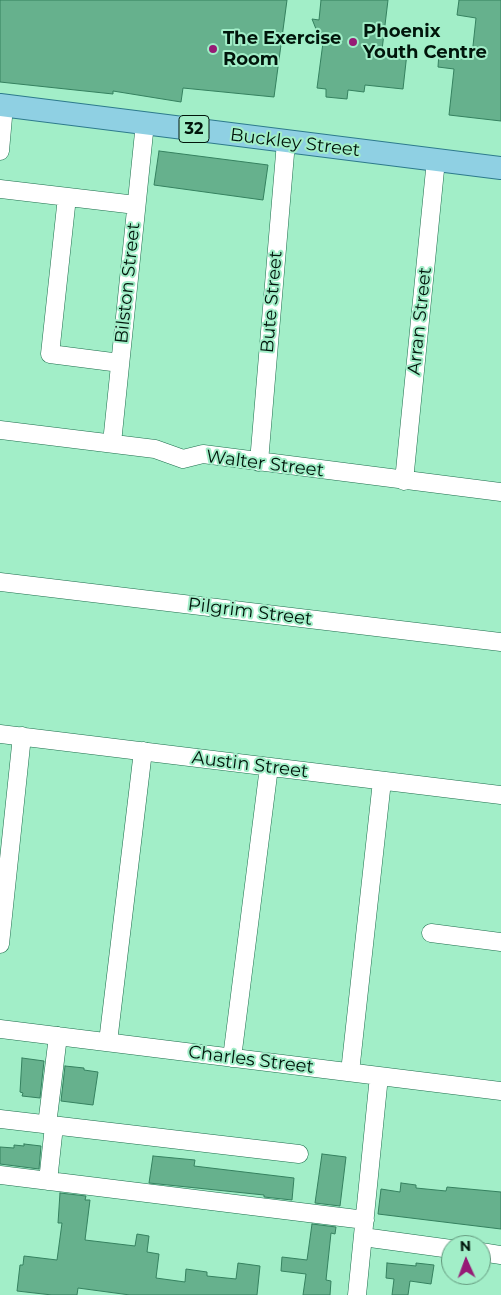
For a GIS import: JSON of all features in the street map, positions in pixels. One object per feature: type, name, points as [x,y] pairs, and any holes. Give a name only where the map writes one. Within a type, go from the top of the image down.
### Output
[{"type":"main road","name":"Buckley Street","points":[[2,105],[501,168]]},
{"type":"street","points":[[0,151],[2,105]]},
{"type":"street","name":"Bilston Street","points":[[112,443],[145,123]]},
{"type":"street","name":"Bute Street","points":[[259,462],[286,142]]},
{"type":"street","name":"Arran Street","points":[[404,481],[436,160]]},
{"type":"street","points":[[0,190],[136,205]]},
{"type":"street","points":[[68,197],[50,354],[120,363]]},
{"type":"street","name":"Walter Street","points":[[0,430],[155,448],[183,459],[203,454],[501,492]]},
{"type":"street","name":"Pilgrim Street","points":[[0,582],[501,642]]},
{"type":"street","name":"Austin Street","points":[[0,734],[501,795]]},
{"type":"street","points":[[0,944],[22,736]]},
{"type":"street","points":[[108,1042],[143,751]]},
{"type":"street","points":[[232,1058],[269,767]]},
{"type":"street","points":[[350,1072],[382,781]]},
{"type":"street","points":[[431,933],[501,942]]},
{"type":"street","name":"Charles Street","points":[[0,1029],[501,1091]]},
{"type":"street","points":[[48,1181],[50,1126],[58,1036]]},
{"type":"street","points":[[357,1295],[379,1076]]},
{"type":"street","points":[[0,1120],[299,1154]]},
{"type":"street","points":[[0,1175],[365,1220]]},
{"type":"street","points":[[363,1238],[441,1247]]},
{"type":"building","points":[[0,0],[287,0],[274,97],[183,88],[181,102],[113,91],[113,94],[0,82]]},
{"type":"building","name":"Phoenix Youth Centre","points":[[321,0],[388,0],[382,50],[407,53],[403,89],[365,85],[364,92],[348,90],[347,99],[326,97],[326,89],[317,88],[324,35],[318,34],[312,19],[319,20]]},
{"type":"building","points":[[459,0],[501,0],[501,121],[449,115],[454,69],[438,67],[439,52],[472,55],[476,18],[457,15]]},
{"type":"building","points":[[159,151],[268,165],[263,200],[154,185]]},
{"type":"building","points":[[22,1058],[44,1061],[40,1098],[22,1096],[23,1093],[20,1092]]},
{"type":"building","points":[[65,1066],[98,1072],[93,1105],[61,1101]]},
{"type":"building","points":[[24,1144],[41,1146],[39,1169],[0,1164],[0,1147],[14,1148],[14,1145],[24,1146]]},
{"type":"building","points":[[322,1154],[346,1157],[340,1206],[315,1203]]},
{"type":"building","points":[[153,1156],[195,1160],[194,1166],[294,1178],[292,1200],[264,1197],[264,1195],[149,1183]]},
{"type":"building","points":[[401,1183],[416,1185],[416,1188],[446,1191],[447,1187],[501,1192],[501,1229],[378,1214],[381,1189],[400,1192]]},
{"type":"building","points":[[60,1193],[86,1196],[85,1200],[90,1200],[85,1240],[135,1246],[137,1234],[149,1236],[147,1252],[159,1254],[156,1278],[185,1282],[186,1269],[207,1272],[207,1276],[236,1279],[238,1263],[260,1266],[257,1295],[130,1295],[78,1288],[77,1295],[52,1295],[17,1291],[20,1265],[23,1265],[24,1256],[57,1260],[62,1223],[58,1223]]},
{"type":"building","points":[[312,1224],[336,1227],[335,1234],[331,1233],[326,1280],[331,1281],[330,1295],[303,1295],[306,1274],[281,1271],[282,1257],[307,1260]]},
{"type":"building","points":[[387,1263],[416,1266],[416,1263],[434,1265],[431,1284],[410,1281],[408,1295],[392,1295],[394,1279],[386,1278]]},
{"type":"place","name":"Phoenix Youth Centre","points":[[353,42]]},
{"type":"place","name":"The Exercise Room","points":[[213,49]]}]
